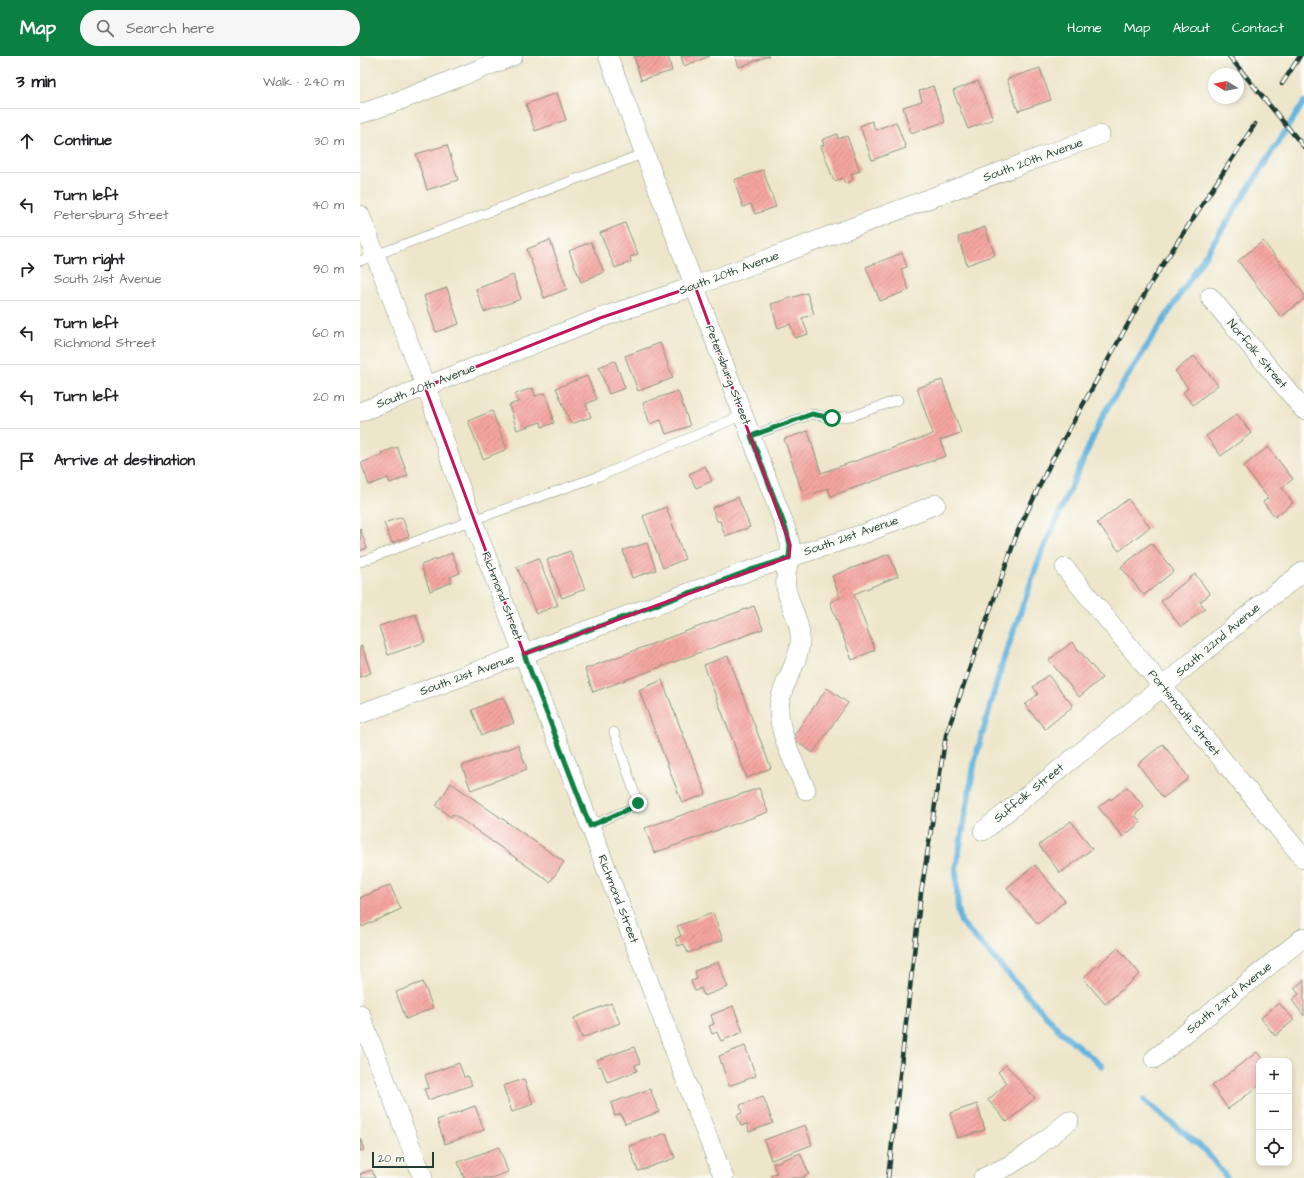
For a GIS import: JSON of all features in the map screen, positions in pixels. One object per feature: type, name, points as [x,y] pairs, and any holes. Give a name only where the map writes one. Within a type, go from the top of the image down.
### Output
[{"type":"street","points":[[360,114],[401,100],[513,56]]},
{"type":"street","name":"Petersburg Street","points":[[608,56],[787,532],[790,545],[786,572],[786,587],[798,623],[800,643],[794,663],[782,690],[779,709],[781,728],[806,790]]},
{"type":"street","name":"South 20th Avenue","points":[[360,412],[600,318],[695,286],[1100,135]]},
{"type":"street","name":"Richmond Street","points":[[360,215],[367,258],[425,387],[454,471],[724,1178]]},
{"type":"street","name":"Norfolk Street","points":[[1210,297],[1304,410]]},
{"type":"street","name":"South 21st Avenue","points":[[360,714],[751,570],[866,533],[936,504]]},
{"type":"street","name":"Portsmouth Street","points":[[1065,568],[1304,858]]},
{"type":"street","name":"South 22nd Avenue","points":[[1076,756],[1260,605],[1304,572]]},
{"type":"street","name":"Suffolk Street","points":[[983,830],[1076,756]]},
{"type":"street","name":"South 23rd Avenue","points":[[1154,1059],[1304,937]]},
{"type":"street","points":[[360,1014],[423,1178]]},
{"type":"street","points":[[983,1178],[1019,1170],[1029,1153],[1069,1121]]},
{"type":"lane","points":[[367,258],[645,153]]},
{"type":"lane","points":[[751,436],[812,414],[832,418],[852,416],[898,400]]},
{"type":"lane","points":[[360,562],[473,520],[600,476],[743,415]]},
{"type":"lane","points":[[590,826],[633,807],[638,803],[614,732]]},
{"type":"highlighted area","points":[[695,286],[790,545],[789,557],[524,654],[425,387],[600,318]]},
{"type":"building","points":[[634,56],[668,56],[672,71],[641,80]]},
{"type":"building","points":[[681,56],[710,56],[684,66]]},
{"type":"building","points":[[735,56],[769,56],[739,67]]},
{"type":"building","points":[[1040,68],[1051,100],[1018,111],[1007,79]]},
{"type":"building","points":[[978,81],[993,119],[968,129],[953,91]]},
{"type":"building","points":[[933,86],[945,122],[911,133],[903,107],[922,101],[919,91]]},
{"type":"building","points":[[557,93],[566,120],[535,131],[526,104]]},
{"type":"building","points":[[872,121],[875,130],[896,122],[906,148],[872,160],[860,126]]},
{"type":"building","points":[[837,134],[838,139],[847,136],[860,171],[851,174],[853,180],[845,184],[843,178],[834,181],[821,146],[824,145],[822,140]]},
{"type":"building","points":[[447,145],[458,180],[427,190],[416,154]]},
{"type":"building","points":[[763,170],[776,207],[755,214],[751,204],[743,207],[734,180]]},
{"type":"building","points":[[625,223],[638,254],[630,257],[631,262],[615,268],[600,233]]},
{"type":"building","points":[[985,227],[995,255],[967,265],[958,237]]},
{"type":"building","points":[[550,240],[567,289],[544,298],[527,249]]},
{"type":"building","points":[[1263,241],[1304,294],[1304,299],[1281,317],[1238,261]]},
{"type":"building","points":[[591,242],[604,272],[581,282],[569,251]]},
{"type":"building","points":[[902,253],[907,267],[901,269],[909,290],[880,301],[866,267]]},
{"type":"building","points":[[513,275],[521,299],[484,312],[476,289]]},
{"type":"building","points":[[447,288],[459,324],[436,332],[424,296]]},
{"type":"building","points":[[807,293],[814,314],[802,318],[808,334],[795,338],[790,324],[778,328],[771,304]]},
{"type":"building","points":[[660,343],[673,378],[638,391],[625,356]]},
{"type":"building","points":[[1194,356],[1218,385],[1193,405],[1183,392],[1188,388],[1175,371]]},
{"type":"building","points":[[615,361],[625,388],[609,394],[599,367]]},
{"type":"building","points":[[587,376],[597,399],[586,404],[591,417],[571,424],[556,388]]},
{"type":"building","points":[[942,380],[961,433],[940,440],[946,456],[831,496],[828,488],[804,497],[784,439],[808,431],[821,473],[933,434],[917,388]]},
{"type":"building","points":[[533,388],[535,396],[545,393],[554,423],[542,427],[541,422],[517,430],[509,405],[518,402],[515,394]]},
{"type":"building","points":[[678,391],[690,426],[666,434],[661,420],[650,424],[643,403]]},
{"type":"building","points":[[492,411],[507,449],[483,459],[468,421]]},
{"type":"building","points":[[1237,414],[1251,433],[1221,456],[1206,436]]},
{"type":"building","points":[[397,447],[408,476],[390,483],[388,478],[369,485],[361,463],[382,455],[381,453]]},
{"type":"building","points":[[1268,447],[1293,479],[1282,488],[1293,503],[1275,517],[1263,502],[1268,498],[1243,466]]},
{"type":"building","points":[[705,466],[712,481],[696,488],[689,474]]},
{"type":"building","points":[[738,497],[750,527],[725,536],[720,521],[717,521],[712,508]]},
{"type":"building","points":[[1128,499],[1150,527],[1119,551],[1097,523]]},
{"type":"building","points":[[666,507],[685,559],[663,568],[643,516]]},
{"type":"building","points":[[402,517],[409,536],[392,543],[384,523]]},
{"type":"building","points":[[360,528],[367,548],[360,551]]},
{"type":"building","points":[[647,543],[656,570],[632,578],[623,550]]},
{"type":"building","points":[[1151,543],[1174,571],[1144,595],[1121,567]]},
{"type":"building","points":[[570,551],[585,589],[562,598],[547,560]]},
{"type":"building","points":[[452,553],[460,573],[450,577],[452,582],[430,591],[421,565]]},
{"type":"building","points":[[889,554],[898,576],[854,594],[875,650],[852,660],[830,602],[840,598],[832,576]]},
{"type":"building","points":[[538,558],[558,605],[536,614],[517,567]]},
{"type":"building","points":[[1195,574],[1210,594],[1200,602],[1205,609],[1181,627],[1161,601]]},
{"type":"building","points":[[754,606],[763,629],[593,692],[585,669]]},
{"type":"building","points":[[416,614],[425,642],[388,655],[379,626]]},
{"type":"building","points":[[1072,642],[1102,678],[1079,697],[1049,660]]},
{"type":"building","points":[[362,646],[371,673],[360,677],[360,647]]},
{"type":"building","points":[[728,656],[771,768],[747,778],[704,665]]},
{"type":"building","points":[[1048,675],[1073,706],[1045,729],[1025,705],[1038,694],[1033,687]]},
{"type":"building","points":[[662,680],[706,794],[682,803],[639,690]]},
{"type":"building","points":[[827,688],[848,703],[813,753],[792,738]]},
{"type":"building","points":[[503,697],[514,723],[482,735],[472,710]]},
{"type":"building","points":[[1163,744],[1189,778],[1163,798],[1138,764]]},
{"type":"building","points":[[518,745],[527,769],[471,790],[462,766]]},
{"type":"building","points":[[451,783],[564,862],[550,882],[453,814],[451,817],[436,806]]},
{"type":"building","points":[[1127,787],[1144,807],[1135,815],[1141,822],[1123,837],[1098,807],[1110,798],[1111,800]]},
{"type":"building","points":[[759,788],[768,812],[654,853],[645,828]]},
{"type":"building","points":[[1071,821],[1092,849],[1060,873],[1039,845]]},
{"type":"building","points":[[1035,865],[1065,901],[1038,924],[1007,888]]},
{"type":"building","points":[[390,885],[401,909],[362,927],[360,923],[360,898]]},
{"type":"building","points":[[713,913],[723,940],[688,953],[684,944],[678,946],[675,939],[681,936],[677,926]]},
{"type":"building","points":[[1118,948],[1140,974],[1105,1004],[1083,978]]},
{"type":"building","points":[[718,962],[728,987],[704,996],[701,988],[695,991],[691,981],[697,979],[695,971]]},
{"type":"building","points":[[1304,980],[1304,1016],[1292,1000],[1299,994],[1294,988]]},
{"type":"building","points":[[423,982],[433,1008],[406,1019],[396,992]]},
{"type":"building","points":[[611,1003],[620,1023],[582,1038],[574,1018]]},
{"type":"building","points":[[1279,1003],[1294,1020],[1275,1036],[1261,1018]]},
{"type":"building","points":[[733,1006],[743,1032],[721,1041],[717,1032],[712,1034],[709,1026],[714,1024],[711,1015]]},
{"type":"building","points":[[745,1046],[756,1076],[729,1086],[719,1056]]},
{"type":"building","points":[[634,1047],[640,1063],[635,1065],[637,1071],[607,1082],[597,1060]]},
{"type":"building","points":[[1257,1052],[1262,1058],[1256,1058],[1256,1088],[1228,1109],[1212,1086]]},
{"type":"building","points":[[459,1063],[464,1077],[468,1076],[472,1085],[428,1100],[424,1089],[429,1088],[425,1075]]},
{"type":"building","points":[[1006,1065],[1035,1098],[1007,1122],[988,1100],[1007,1083],[998,1072]]},
{"type":"building","points":[[524,1079],[533,1104],[512,1112],[503,1086]]},
{"type":"building","points":[[650,1089],[659,1112],[625,1124],[621,1114],[615,1116],[611,1103]]},
{"type":"building","points":[[763,1096],[773,1123],[749,1132],[747,1124],[741,1126],[737,1115],[742,1113],[740,1105]]},
{"type":"building","points":[[977,1104],[985,1130],[958,1138],[950,1113]]},
{"type":"building","points":[[475,1106],[484,1130],[445,1144],[437,1120]]},
{"type":"building","points":[[805,1125],[812,1145],[771,1160],[764,1140]]},
{"type":"building","points":[[666,1133],[675,1158],[638,1171],[629,1146]]},
{"type":"building","points":[[360,1138],[364,1150],[360,1151]]},
{"type":"building","points":[[499,1147],[508,1172],[491,1178],[464,1178],[458,1162]]},
{"type":"building","points":[[800,1153],[809,1174],[804,1176],[805,1178],[772,1178],[771,1175],[777,1173],[773,1164]]},
{"type":"building","points":[[372,1170],[375,1178],[360,1178],[360,1174]]},
{"type":"waterway","points":[[1102,1066],[1060,1031],[961,922],[958,908],[956,868],[975,760],[1002,664],[1041,554],[1104,413],[1304,102]]},
{"type":"waterway","points":[[1144,1100],[1206,1151],[1227,1178]]},
{"type":"railway","points":[[1229,56],[1304,147]]},
{"type":"railway","points":[[1282,84],[1300,56]]},
{"type":"railway","points":[[888,1178],[921,893],[946,735],[1018,531],[1051,462],[1152,281],[1255,124]]},
{"type":"route","points":[[638,803],[633,807],[590,826],[524,654],[751,570],[789,558],[790,545],[787,532],[751,436],[812,414],[832,418]]}]
